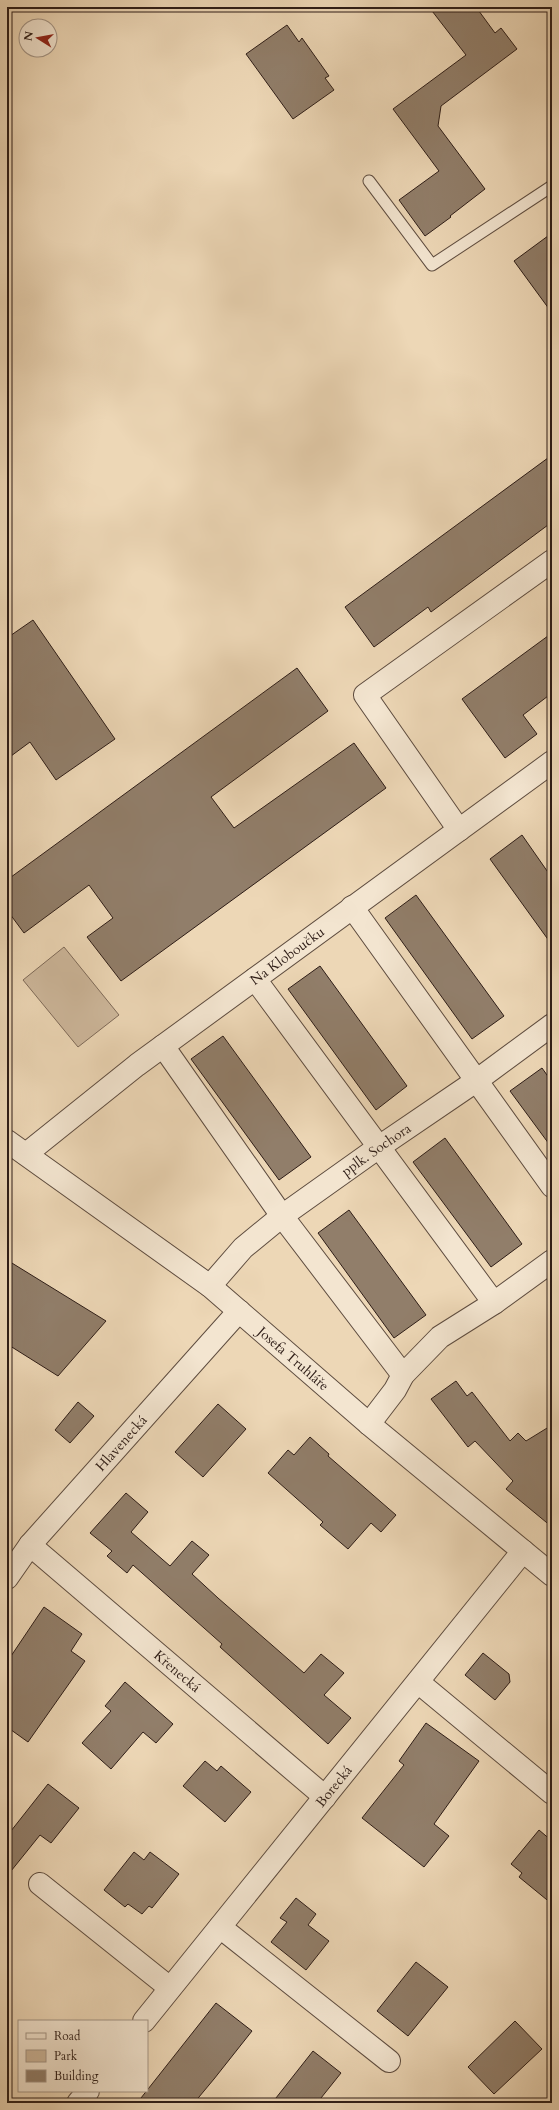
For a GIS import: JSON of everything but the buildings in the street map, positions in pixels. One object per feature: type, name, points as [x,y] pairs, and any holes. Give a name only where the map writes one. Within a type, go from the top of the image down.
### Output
[{"type":"street","points":[[459,830],[365,695],[552,561]]},
{"type":"street","name":"Na Kloboučku","points":[[26,1154],[163,1046],[552,762]]},
{"type":"street","points":[[352,908],[552,1186]]},
{"type":"street","points":[[255,978],[494,1303]]},
{"type":"street","name":"pplk. Sochora","points":[[210,1286],[243,1248],[282,1216],[379,1147],[476,1081],[552,1025]]},
{"type":"street","points":[[163,1046],[282,1216],[403,1375]]},
{"type":"street","name":"Josefa Truhláře","points":[[7,1141],[210,1286],[369,1424],[552,1575]]},
{"type":"street","points":[[369,1424],[395,1390],[403,1375],[440,1337],[494,1303],[552,1261]]},
{"type":"street","name":"Hlavenecká","points":[[7,1578],[30,1545],[239,1312]]},
{"type":"street","name":"Křenecká","points":[[30,1545],[325,1797]]},
{"type":"street","name":"Borecká","points":[[145,2020],[523,1551]]},
{"type":"street","points":[[418,1682],[552,1793]]},
{"type":"street","points":[[40,1884],[170,1988]]},
{"type":"street","points":[[220,1927],[389,2061]]},
{"type":"street","points":[[78,2103],[87,2092]]},
{"type":"lane","points":[[369,181],[432,265],[552,186]]},
{"type":"green space","points":[[64,947],[119,1015],[78,1047],[23,980]]}]
